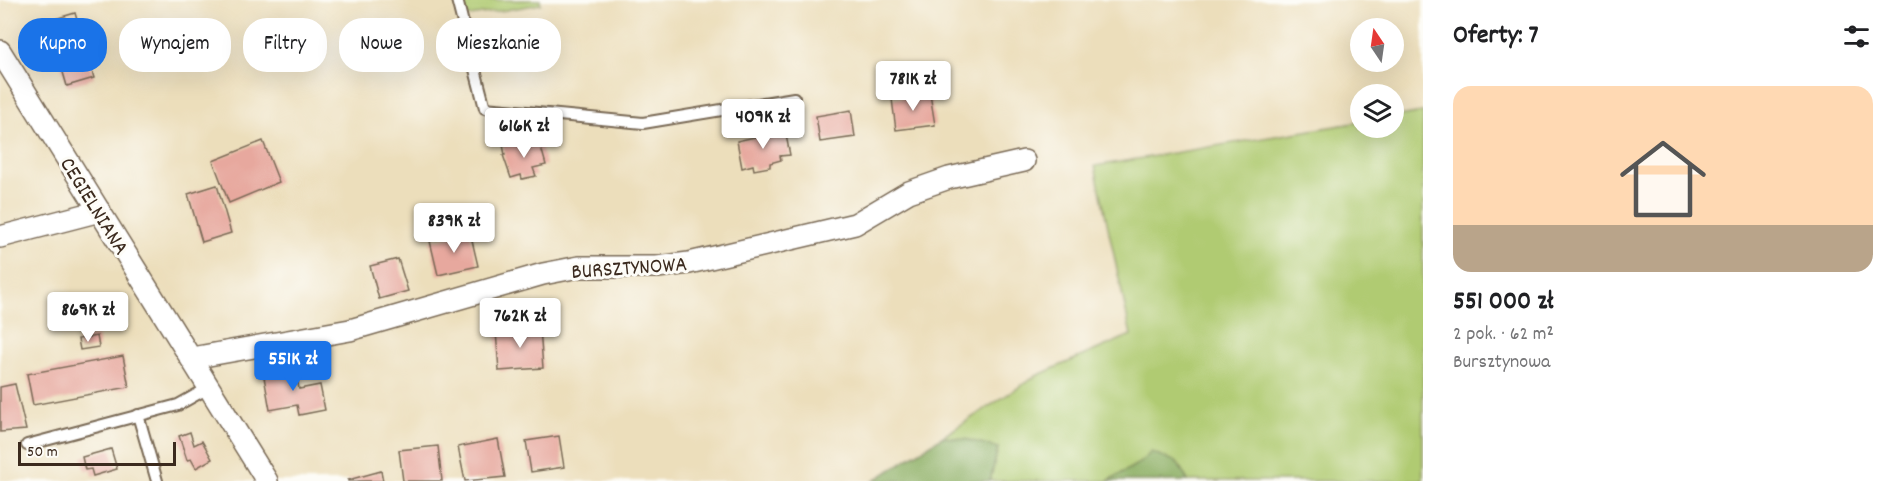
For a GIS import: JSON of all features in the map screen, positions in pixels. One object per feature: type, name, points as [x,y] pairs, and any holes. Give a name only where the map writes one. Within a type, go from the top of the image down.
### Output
[{"type":"street","name":"CEGIELNIANA","points":[[0,51],[267,481]]},
{"type":"street","name":"BURSZTYNOWA","points":[[192,358],[350,330],[543,274],[579,267],[657,267],[689,263],[855,224],[909,192],[949,178],[1024,161]]},
{"type":"street","points":[[0,237],[100,212]]},
{"type":"lane","points":[[457,0],[485,108],[643,123],[794,98]]},
{"type":"lane","points":[[27,445],[178,405],[210,387]]},
{"type":"lane","points":[[138,415],[157,481]]},
{"type":"green space","points":[[461,0],[540,0],[541,4],[465,17]]},
{"type":"green space","points":[[1423,112],[1423,481],[1188,481],[1177,462],[1141,462],[1108,481],[990,481],[998,448],[965,439],[942,437],[1036,376],[1131,335],[1095,166],[1350,124],[1350,138],[1404,138],[1404,115]]},
{"type":"green space","points":[[942,437],[965,439],[998,448],[990,481],[873,481]]},
{"type":"green space","points":[[1151,452],[1177,462],[1188,481],[1108,481],[1141,462]]},
{"type":"building","points":[[75,13],[76,18],[58,18]]},
{"type":"building","points":[[63,72],[92,72],[94,78],[67,86]]},
{"type":"building","points":[[930,94],[935,125],[896,130],[892,99]]},
{"type":"building","points":[[851,110],[855,137],[820,142],[816,116]]},
{"type":"building","points":[[785,130],[790,155],[780,156],[781,160],[770,163],[770,167],[754,170],[753,165],[742,168],[737,141]]},
{"type":"building","points":[[539,140],[546,165],[533,168],[536,176],[522,179],[521,175],[511,178],[503,155],[505,155],[503,145]]},
{"type":"building","points":[[263,141],[279,182],[229,203],[213,161]]},
{"type":"building","points":[[217,185],[231,233],[202,242],[188,194]]},
{"type":"building","points":[[470,232],[478,266],[438,275],[430,241]]},
{"type":"building","points":[[398,259],[408,291],[379,299],[370,266]]},
{"type":"building","points":[[540,328],[543,368],[499,371],[496,331]]},
{"type":"building","points":[[97,336],[99,347],[80,350],[78,339]]},
{"type":"building","points":[[123,356],[129,387],[33,405],[27,374]]},
{"type":"building","points":[[295,364],[299,389],[320,385],[325,410],[299,415],[297,405],[270,410],[264,377],[278,375],[277,368]]},
{"type":"building","points":[[15,384],[26,430],[0,432],[0,387]]},
{"type":"building","points":[[190,432],[194,445],[202,441],[212,459],[196,468],[191,459],[187,460],[179,436]]},
{"type":"building","points":[[559,436],[564,467],[531,472],[526,441]]},
{"type":"building","points":[[498,439],[505,477],[465,481],[458,447]]},
{"type":"building","points":[[438,446],[442,481],[403,481],[399,450]]},
{"type":"building","points":[[111,449],[117,469],[93,476],[91,469],[85,470],[82,457]]},
{"type":"building","points":[[381,471],[383,481],[348,481],[348,480]]}]
